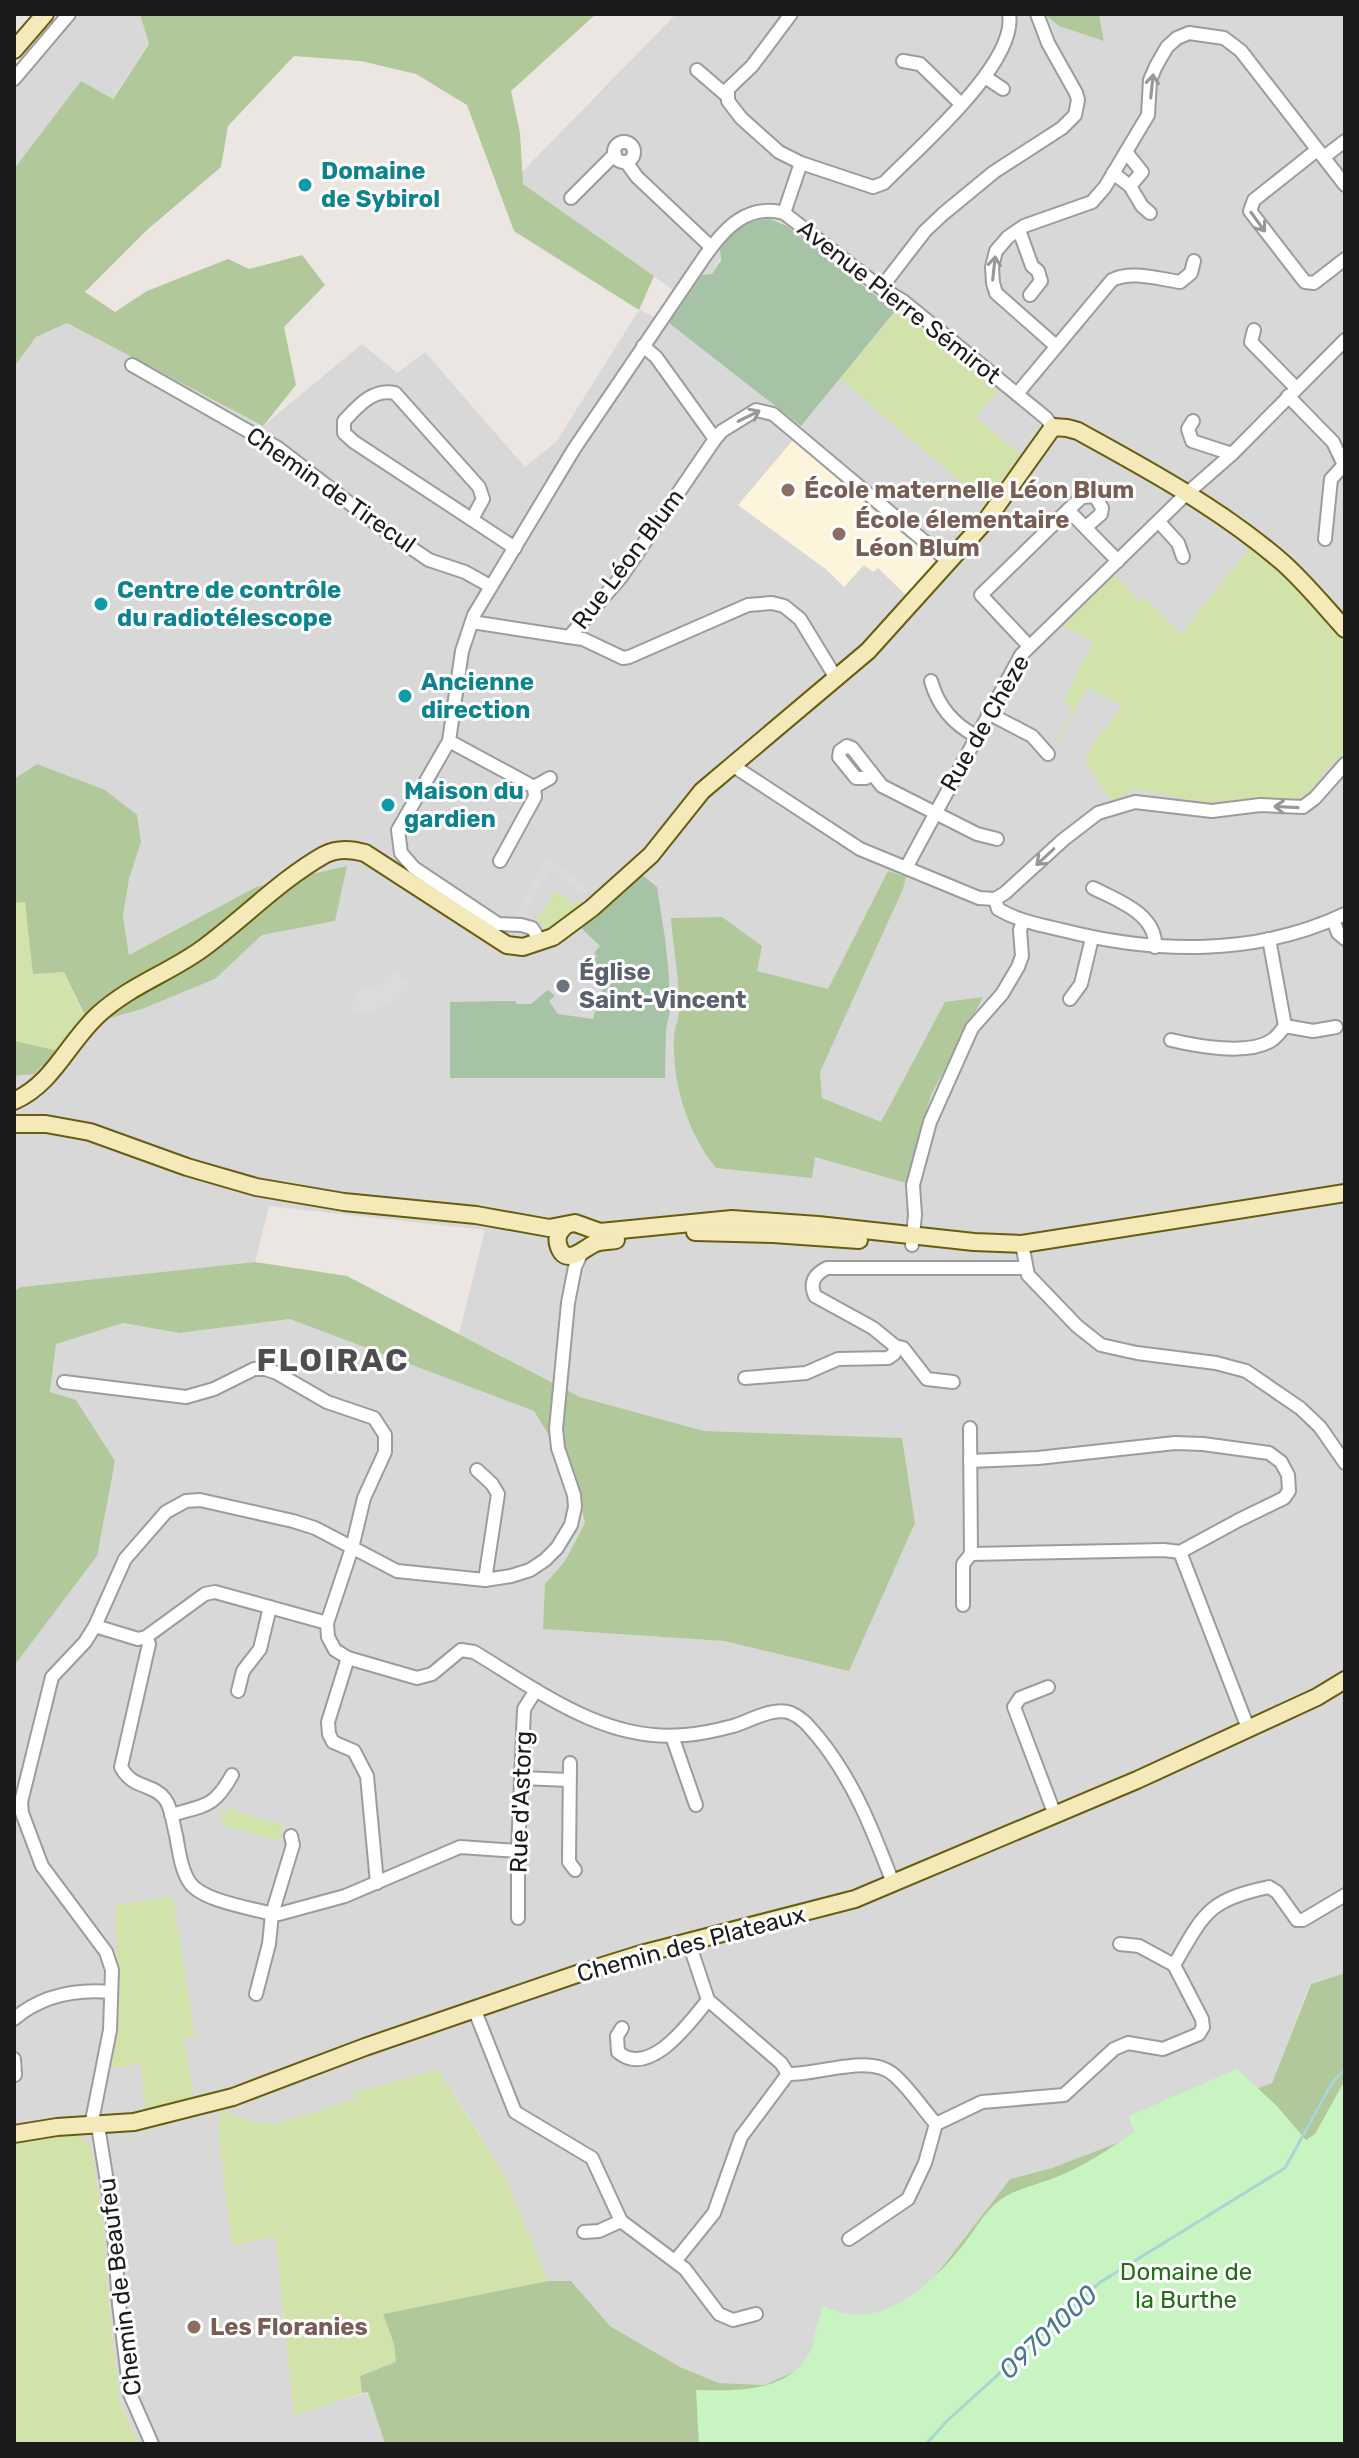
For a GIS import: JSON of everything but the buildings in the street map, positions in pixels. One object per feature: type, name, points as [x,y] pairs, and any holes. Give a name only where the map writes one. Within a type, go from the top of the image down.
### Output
[{"type":"street","points":[[14,50],[45,14]]},
{"type":"street","points":[[14,79],[69,14]]},
{"type":"street","points":[[726,95],[791,14]]},
{"type":"street","points":[[697,70],[726,95],[741,118],[779,152],[801,163],[878,187],[985,77],[1007,35],[1009,14]]},
{"type":"street","points":[[881,288],[925,231],[943,214],[994,172],[1062,128],[1075,115],[1076,93],[1048,43],[1037,14]]},
{"type":"street","points":[[1056,346],[996,293],[992,267],[996,251],[1019,230],[1092,202],[1148,115],[1150,80],[1167,47],[1177,38],[1199,33],[1232,42],[1345,185]]},
{"type":"street","points":[[903,61],[920,64],[961,104]]},
{"type":"street","points":[[985,77],[1003,89]]},
{"type":"street","points":[[1345,141],[1320,154],[1254,200],[1250,211],[1305,282],[1314,283],[1345,259]]},
{"type":"street","points":[[1126,152],[1142,172],[1130,186]]},
{"type":"street","points":[[571,198],[620,158],[711,247]]},
{"type":"street","points":[[784,213],[801,163]]},
{"type":"street","points":[[1113,173],[1130,186],[1134,203],[1150,213]]},
{"type":"street","name":"Avenue Pierre Sémirot","points":[[449,741],[462,651],[490,586],[574,449],[711,247],[740,218],[758,211],[784,213],[881,288],[903,301],[1053,427],[1078,431],[1188,493],[1280,561],[1345,629]]},
{"type":"street","points":[[1019,230],[1041,281],[1030,295]]},
{"type":"street","points":[[1017,394],[1112,280],[1119,276],[1180,282],[1191,273],[1194,261]]},
{"type":"street","points":[[1248,338],[1333,442],[1344,467],[1331,479],[1325,539]]},
{"type":"street","name":"Rue de Chèze","points":[[906,868],[1021,655],[1232,454],[1345,340]]},
{"type":"street","points":[[643,346],[656,357],[715,439]]},
{"type":"street","name":"Chemin de Tirecul","points":[[132,365],[278,448],[383,529],[429,560],[465,572],[490,586]]},
{"type":"street","points":[[472,519],[483,499],[479,487],[395,393],[383,391],[370,397],[344,421],[344,433],[354,442],[515,548]]},
{"type":"street","name":"Rue Léon Blum","points":[[472,622],[569,637],[621,577],[715,439],[750,413],[762,410],[773,414],[949,562]]},
{"type":"street","points":[[1193,421],[1184,437],[1232,454]]},
{"type":"street","points":[[14,1101],[48,1077],[84,1030],[117,999],[138,984],[200,951],[300,872],[333,851],[365,853],[507,945],[523,947],[557,934],[641,865],[694,799],[868,651],[988,518],[1053,427]]},
{"type":"street","points":[[1029,646],[981,595],[1082,497],[1095,496],[1102,508],[1101,514],[1086,527]]},
{"type":"street","points":[[1068,510],[1118,561]]},
{"type":"street","points":[[1159,522],[1178,543],[1183,557]]},
{"type":"street","points":[[569,637],[583,639],[623,658],[629,657],[748,605],[772,603],[784,606],[800,619],[836,678]]},
{"type":"street","points":[[931,681],[936,700],[959,727],[976,736]]},
{"type":"street","points":[[988,713],[1032,736],[1048,754]]},
{"type":"street","points":[[534,787],[449,741],[400,825],[398,839],[401,853],[414,868],[503,926],[529,926],[541,942]]},
{"type":"street","points":[[733,764],[860,849],[979,898],[995,899],[1098,813],[1135,802],[1212,811],[1260,805],[1303,807],[1345,764]]},
{"type":"street","points":[[871,773],[882,786],[977,834],[997,839]]},
{"type":"street","points":[[534,787],[550,778]]},
{"type":"street","points":[[500,861],[535,797],[534,787]]},
{"type":"street","points":[[1093,888],[1139,914],[1153,930],[1155,947]]},
{"type":"street","points":[[995,899],[998,909],[1023,921],[1092,938],[1155,947],[1217,947],[1269,939],[1339,917],[1338,933],[1345,939]]},
{"type":"street","points":[[913,1240],[913,1185],[930,1122],[972,1028],[1002,994],[1018,967],[1022,956],[1020,930],[1023,921]]},
{"type":"street","points":[[1070,999],[1081,984],[1092,938]]},
{"type":"street","points":[[1269,939],[1285,1026]]},
{"type":"street","points":[[1285,1026],[1313,1031],[1336,1027]]},
{"type":"street","points":[[1171,1040],[1199,1046],[1250,1046],[1273,1040],[1285,1026]]},
{"type":"street","points":[[14,1124],[46,1124],[75,1129],[110,1138],[224,1179],[344,1202],[476,1215],[549,1228],[575,1223],[600,1232],[732,1219],[818,1225],[973,1251],[1023,1255]]},
{"type":"street","points":[[14,1133],[46,1132],[74,1136],[254,1194],[343,1209],[495,1226],[547,1236],[574,1256],[601,1242],[713,1231],[913,1240]]},
{"type":"street","points":[[953,1382],[927,1379],[915,1367],[909,1353],[873,1328],[815,1296],[811,1288],[817,1273],[827,1268],[1023,1255],[1161,1223],[1345,1193]]},
{"type":"street","points":[[94,2126],[106,2053],[112,1970],[109,1957],[42,1866],[22,1813],[21,1802],[52,1677],[85,1642],[95,1626],[125,1559],[166,1512],[186,1501],[217,1502],[315,1528],[397,1571],[485,1580],[530,1570],[545,1560],[562,1541],[571,1525],[575,1507],[558,1448],[556,1429],[568,1303],[568,1265],[558,1235],[565,1226]]},
{"type":"street","points":[[568,1303],[575,1267],[590,1238],[585,1228]]},
{"type":"street","points":[[1023,1255],[1028,1275],[1077,1326],[1101,1345],[1216,1363],[1246,1371],[1300,1408],[1320,1427],[1345,1463]]},
{"type":"street","points":[[745,1378],[806,1373],[838,1359],[888,1358],[894,1354],[895,1346]]},
{"type":"street","points":[[64,1382],[186,1397],[214,1389],[254,1369],[265,1369],[327,1402],[374,1418],[385,1435],[385,1452],[364,1498],[352,1548],[327,1623],[328,1637],[335,1650],[348,1658],[417,1678],[432,1674],[461,1650],[474,1652],[536,1690],[600,1724],[616,1729],[672,1736],[731,1726],[778,1711],[790,1712],[803,1720],[849,1779],[893,1883]]},
{"type":"street","points":[[963,1605],[963,1564],[971,1554],[970,1428]]},
{"type":"street","points":[[970,1461],[1089,1454],[1175,1443],[1203,1444],[1269,1453],[1281,1462],[1288,1475],[1289,1491],[1284,1498],[1180,1552],[971,1554]]},
{"type":"street","points":[[477,1470],[498,1494],[485,1580]]},
{"type":"street","points":[[1180,1552],[1248,1728]]},
{"type":"street","points":[[95,1626],[138,1639],[146,1637],[205,1594],[215,1592],[327,1623]]},
{"type":"street","points":[[238,1691],[243,1671],[260,1649],[270,1607]]},
{"type":"street","points":[[146,1637],[149,1644],[121,1767],[135,1784],[157,1792],[167,1800],[184,1870],[196,1890],[204,1895],[272,1914],[333,1900],[460,1847],[518,1851]]},
{"type":"street","points":[[348,1658],[328,1722],[329,1734],[333,1742],[354,1751],[367,1776],[377,1883]]},
{"type":"street","name":"Chemin des Plateaux","points":[[14,2134],[134,2122],[233,2097],[365,2047],[580,1973],[855,1899],[1055,1815],[1317,1697],[1345,1680]]},
{"type":"street","points":[[1048,1687],[1020,1698],[1014,1707],[1055,1815]]},
{"type":"street","name":"Rue d'Astorg","points":[[518,1918],[524,1709],[536,1690]]},
{"type":"street","points":[[672,1736],[696,1805]]},
{"type":"street","points":[[570,1763],[569,1862],[575,1870]]},
{"type":"street","points":[[171,1815],[211,1803],[221,1794],[232,1775]]},
{"type":"street","points":[[521,1778],[569,1780]]},
{"type":"street","points":[[256,1994],[269,1944],[272,1914],[293,1845],[291,1836]]},
{"type":"street","points":[[1174,1965],[1203,1915],[1212,1907],[1242,1893],[1269,1887],[1277,1892],[1297,1920],[1303,1920],[1345,1895]]},
{"type":"street","points":[[689,1943],[708,2000],[781,2063],[788,2074]]},
{"type":"street","points":[[849,2239],[908,2199],[925,2163],[936,2124],[982,2102],[1064,2095],[1114,2049],[1128,2043],[1163,2049],[1199,2034],[1203,2027],[1202,2019],[1174,1965],[1139,1946],[1120,1944]]},
{"type":"street","points":[[14,2019],[37,2003],[59,1994],[111,1992]]},
{"type":"street","points":[[622,2028],[617,2036],[618,2052],[632,2059],[656,2055],[708,2000]]},
{"type":"street","points":[[475,2011],[515,2112],[592,2158],[621,2221],[676,2260],[719,2314],[733,2320],[756,2314]]},
{"type":"street","points":[[14,2059],[15,2075]]},
{"type":"street","points":[[676,2260],[714,2213],[741,2137],[788,2074],[865,2064],[884,2068],[894,2074],[936,2124]]},
{"type":"street","name":"Chemin de Beaufeu","points":[[94,2126],[113,2219],[130,2394],[152,2444]]},
{"type":"street","points":[[584,2232],[599,2231],[621,2221]]},
{"type":"shaded area","points":[[75,14],[140,14],[149,43],[112,99],[81,82],[14,169],[14,87]]},
{"type":"shaded area","points":[[676,14],[1044,14],[1059,26],[1104,40],[1099,14],[1345,14],[1345,1973],[1310,1984],[1272,2083],[1052,2168],[1010,2179],[920,2296],[812,2363],[765,2385],[719,2383],[680,2367],[610,2326],[571,2281],[548,2281],[505,2176],[452,2091],[354,2093],[356,2098],[352,2100],[275,2124],[252,2122],[221,2111],[218,2131],[232,2245],[275,2237],[294,2415],[368,2392],[385,2444],[139,2444],[120,2403],[103,2221],[91,2146],[14,2140],[14,1666],[97,1556],[50,1392],[56,1343],[123,1323],[179,1333],[290,1319],[534,1411],[573,1475],[585,1523],[565,1561],[545,1584],[544,1629],[724,1641],[849,1670],[902,1438],[704,1431],[580,1397],[459,1334],[485,1230],[269,1206],[255,1262],[21,1287],[14,1291],[14,1076],[35,1074],[59,1052],[14,1041],[14,903],[89,1023],[142,1009],[215,979],[262,935],[335,921],[256,887],[129,955],[123,916],[129,879],[141,842],[37,764],[14,779],[14,367],[36,337],[67,323],[263,426],[362,344],[397,373],[425,352],[525,467],[556,442],[639,310],[669,323],[895,312],[787,226],[770,219],[722,255],[712,274],[702,275],[686,299],[523,184],[522,172]]},
{"type":"shaded area","points":[[793,440],[895,529],[900,526],[934,556],[935,566],[909,598],[878,568],[873,572],[864,565],[844,587],[827,570],[738,505]]},
{"type":"shaded area","points":[[548,857],[590,890],[585,895],[551,869],[522,916],[515,914]]},
{"type":"shaded area","points":[[394,970],[411,984],[396,1002],[375,1011],[352,1013],[354,991],[377,987]]},
{"type":"green space","points":[[140,14],[596,14],[511,91],[520,133],[523,184],[654,276],[639,310],[514,231],[467,105],[416,74],[361,61],[294,56],[228,126],[221,167],[147,230],[85,292],[115,312],[147,291],[228,259],[249,269],[302,255],[325,285],[284,327],[296,385],[263,426],[67,323],[36,337],[14,367],[14,169],[81,81],[113,99],[149,44]]},
{"type":"green space","points":[[1044,14],[1099,14],[1104,41],[1059,26]]},
{"type":"green space","points":[[770,219],[787,226],[895,311],[801,426],[669,323],[702,275],[712,274],[721,260],[720,249],[730,236],[746,224]]},
{"type":"green space","points":[[900,307],[943,338],[1000,388],[976,417],[1020,454],[987,505],[840,378]]},
{"type":"green space","points":[[1251,546],[1287,579],[1345,643],[1345,752],[1333,762],[1302,802],[1256,797],[1214,805],[1132,788],[1121,799],[1112,801],[1085,763],[1092,745],[1123,706],[1087,688],[1056,740],[1073,708],[1063,701],[1093,642],[1063,626],[1115,575],[1139,601],[1145,597],[1181,634]]},
{"type":"green space","points":[[37,764],[105,790],[137,815],[141,842],[129,879],[123,916],[129,955],[256,887],[347,866],[335,921],[262,935],[215,979],[142,1009],[89,1024],[64,972],[33,974],[25,902],[14,903],[14,779]]},
{"type":"green space","points":[[888,871],[906,877],[903,889],[820,1072],[822,1098],[881,1122],[945,1002],[983,997],[931,1095],[906,1183],[815,1157],[812,1178],[716,1168],[696,1138],[678,1088],[674,1035],[679,1000],[671,918],[722,917],[762,946],[757,971],[828,989]]},
{"type":"green space","points":[[641,874],[657,887],[665,938],[670,1012],[666,1029],[665,1078],[450,1078],[450,1002],[516,1001],[516,1004],[531,1004],[548,990],[555,996],[549,1001],[558,1014],[593,1019],[595,1011],[599,1011],[603,984],[592,960],[600,946],[579,926]]},
{"type":"green space","points":[[556,890],[574,905],[579,900],[583,904],[554,927],[546,928],[536,921]]},
{"type":"green space","points":[[25,902],[33,974],[64,972],[85,1018],[59,1051],[14,1041],[14,903]]},
{"type":"green space","points":[[14,1041],[59,1051],[47,1067],[42,1066],[35,1074],[14,1076]]},
{"type":"green space","points":[[255,1262],[347,1276],[580,1397],[704,1431],[902,1438],[915,1523],[849,1671],[724,1641],[543,1629],[545,1584],[565,1561],[585,1523],[573,1475],[534,1411],[290,1319],[179,1333],[123,1323],[56,1344],[50,1392],[76,1400],[115,1461],[97,1556],[14,1666],[14,1291],[21,1287]]},
{"type":"green space","points":[[232,1805],[235,1811],[283,1825],[279,1841],[223,1826],[220,1808],[226,1812]]},
{"type":"green space","points":[[173,1896],[195,2036],[184,2038],[194,2099],[146,2112],[140,2064],[111,2068],[118,1982],[115,1905]]},
{"type":"green space","name":"Domaine de la Burthe","points":[[1345,1973],[1345,2317],[1253,2444],[385,2444],[368,2392],[362,2393],[360,2376],[396,2362],[394,2344],[383,2314],[548,2281],[571,2281],[610,2326],[680,2367],[719,2383],[765,2385],[812,2363],[871,2322],[920,2296],[1010,2179],[1052,2168],[1272,2083],[1311,1984]]},
{"type":"green space","name":"Domaine de la Burthe","points":[[1237,2069],[1277,2106],[1306,2140],[1315,2134],[1345,2080],[1345,2444],[699,2444],[696,2390],[745,2389],[776,2382],[790,2375],[802,2364],[813,2346],[823,2305],[842,2313],[861,2315],[898,2303],[916,2292],[946,2265],[1000,2200],[1066,2173],[1109,2149],[1134,2132],[1129,2116]]},
{"type":"green space","points":[[438,2070],[505,2176],[548,2281],[383,2314],[394,2344],[396,2362],[361,2376],[362,2393],[294,2416],[275,2237],[232,2246],[218,2131],[221,2110],[252,2122],[275,2124],[356,2098],[354,2092]]},
{"type":"green space","points":[[77,2133],[91,2146],[103,2221],[120,2403],[139,2444],[14,2444],[14,2140]]},
{"type":"waterway","name":"O9701000","points":[[926,2444],[947,2421],[1099,2283],[1285,2168],[1332,2083],[1345,2069]]},
{"type":"place","name":"Domaine de Sybirol","points":[[305,185]]},
{"type":"place","name":"École maternelle Léon Blum","points":[[788,490]]},
{"type":"place","name":"École élementaire Léon Blum","points":[[839,534]]},
{"type":"place","name":"Centre de contrôle du radiotélescope","points":[[101,604]]},
{"type":"place","name":"Ancienne direction","points":[[405,696]]},
{"type":"place","name":"Maison du gardien","points":[[388,805]]},
{"type":"place","name":"Église Saint-Vincent","points":[[563,986]]},
{"type":"place","name":"Les Floranies","points":[[194,2327]]},
{"type":"district","name":"FLOIRAC","points":[[333,1360]]}]
